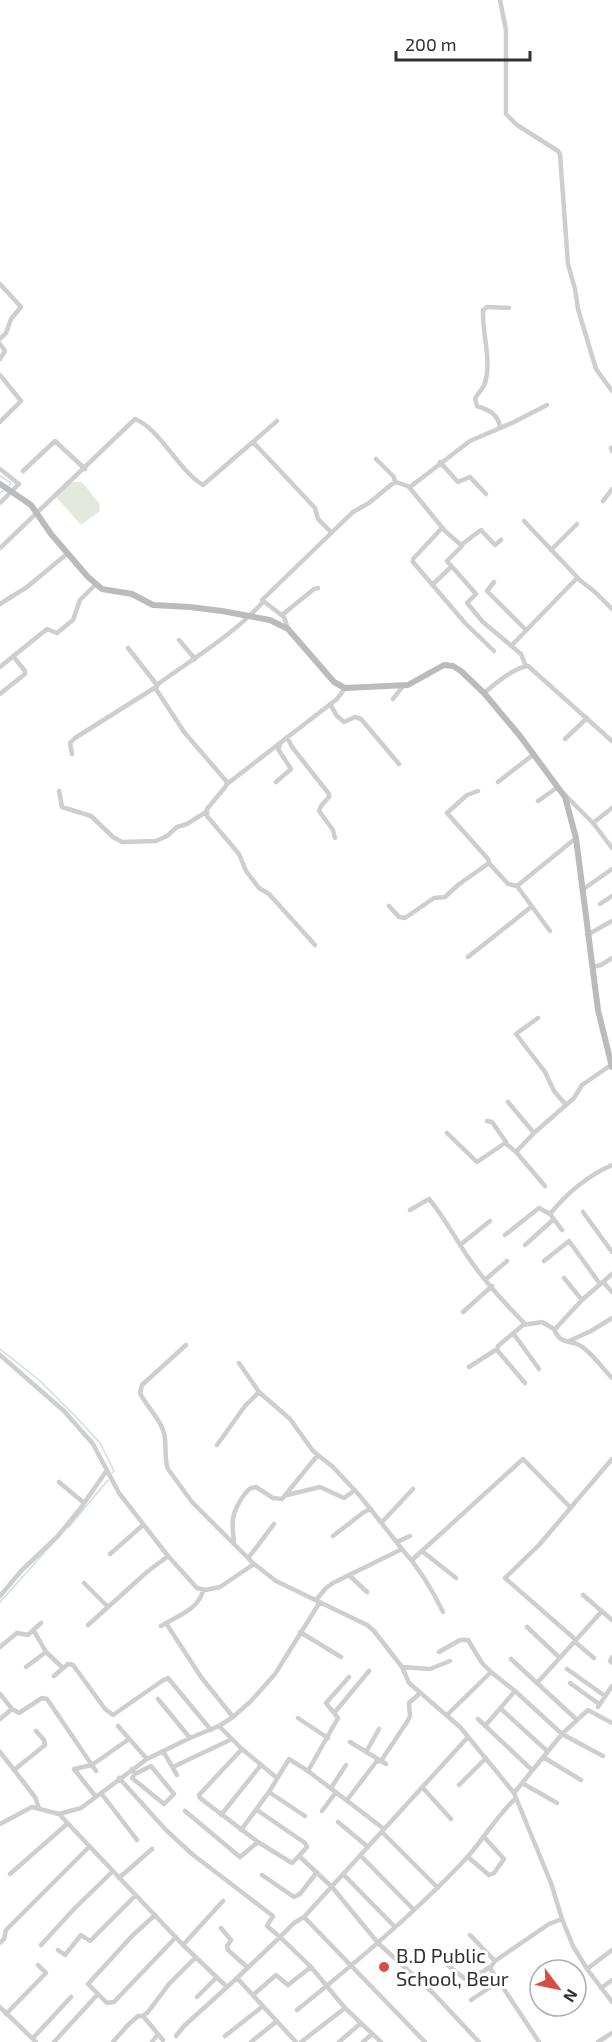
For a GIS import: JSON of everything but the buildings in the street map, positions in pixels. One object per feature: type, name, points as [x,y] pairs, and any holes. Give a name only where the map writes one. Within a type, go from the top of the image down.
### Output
[{"type":"street","points":[[500,0],[507,34],[506,114],[560,154],[568,264],[578,309],[596,367],[612,391]]},
{"type":"street","points":[[0,285],[21,307],[0,339]]},
{"type":"street","points":[[500,427],[496,416],[477,406],[475,401],[485,383],[488,358],[484,340],[483,310],[487,307],[509,308]]},
{"type":"street","points":[[0,344],[5,351],[0,359]]},
{"type":"street","points":[[0,375],[21,401],[0,422]]},
{"type":"street","points":[[409,487],[470,441],[490,434],[547,405]]},
{"type":"street","points":[[0,548],[135,419],[146,426],[185,470],[202,485],[277,422]]},
{"type":"street","points":[[22,471],[55,441],[85,469]]},
{"type":"street","points":[[253,442],[315,507],[318,519],[331,532]]},
{"type":"street","points":[[376,459],[394,477],[395,483]]},
{"type":"street","points":[[440,462],[458,482],[470,477],[486,494]]},
{"type":"street","points":[[0,469],[19,484],[4,488]]},
{"type":"street","points":[[72,754],[70,743],[75,738],[195,659],[249,617],[263,602],[263,598],[331,532],[353,512],[395,483]]},
{"type":"street","points":[[395,483],[409,487],[442,528],[462,546]]},
{"type":"street","points":[[4,488],[26,501],[68,553],[96,584],[106,590],[132,594],[153,605],[200,608],[270,620],[288,629],[334,682],[345,688],[403,686],[446,664],[460,671],[484,693],[561,790],[612,848]]},
{"type":"street","points":[[0,503],[4,488]]},
{"type":"street","points":[[603,501],[612,489]]},
{"type":"street","points":[[524,520],[578,578],[612,609]]},
{"type":"street","points":[[551,550],[577,524]]},
{"type":"street","points":[[442,528],[413,560],[418,570],[495,651]]},
{"type":"street","points":[[501,540],[495,545],[480,530],[447,561],[476,594],[467,603],[496,634],[523,656],[526,666],[612,741]]},
{"type":"street","points":[[0,603],[27,586],[68,553]]},
{"type":"street","points":[[432,585],[451,567]]},
{"type":"street","points":[[512,645],[578,578]]},
{"type":"street","points":[[494,582],[487,591],[526,630]]},
{"type":"street","points":[[0,667],[47,629],[57,633],[71,622],[80,599],[96,584]]},
{"type":"street","points":[[282,615],[318,588]]},
{"type":"street","points":[[263,602],[282,615],[288,629]]},
{"type":"street","points":[[465,622],[476,614]]},
{"type":"street","points":[[179,640],[195,659]]},
{"type":"street","points":[[128,648],[156,686],[184,732],[227,784]]},
{"type":"street","points":[[0,694],[25,674],[14,656]]},
{"type":"street","points":[[484,693],[526,666]]},
{"type":"street","points":[[393,699],[403,686]]},
{"type":"street","points":[[58,791],[62,807],[91,816],[113,837],[122,842],[156,841],[206,812],[227,784],[343,694],[345,688]]},
{"type":"street","points":[[330,704],[337,716],[344,722],[355,717],[361,719],[399,764]]},
{"type":"street","points":[[565,739],[587,718]]},
{"type":"street","points":[[276,782],[291,769],[278,749],[284,738]]},
{"type":"street","points":[[284,738],[329,794],[320,812],[332,828],[335,838]]},
{"type":"street","points":[[498,782],[534,754]]},
{"type":"street","points":[[538,801],[561,790]]},
{"type":"street","points":[[516,1152],[575,1097],[582,1085],[612,1066],[600,1021],[576,838],[561,790]]},
{"type":"street","points":[[478,791],[466,795],[447,813],[508,884],[517,886],[550,931]]},
{"type":"street","points":[[593,824],[612,808]]},
{"type":"street","points":[[206,812],[221,835],[239,854],[246,871],[259,888],[269,894],[315,945]]},
{"type":"street","points":[[517,886],[576,838]]},
{"type":"street","points":[[389,906],[399,917],[405,918],[434,898],[445,897],[489,863]]},
{"type":"street","points":[[582,890],[612,869]]},
{"type":"street","points":[[600,904],[612,896]]},
{"type":"street","points":[[468,957],[531,907]]},
{"type":"street","points":[[587,935],[612,921]]},
{"type":"street","points":[[592,967],[602,965],[612,958]]},
{"type":"street","points":[[538,1018],[516,1034],[545,1072],[554,1091],[566,1105]]},
{"type":"street","points":[[508,1102],[534,1133]]},
{"type":"street","points":[[487,1121],[492,1122],[506,1142],[545,1186]]},
{"type":"street","points":[[447,1133],[477,1162],[506,1142]]},
{"type":"street","points":[[550,1214],[577,1186],[612,1164]]},
{"type":"street","points":[[410,1210],[429,1199],[486,1279],[525,1324]]},
{"type":"street","points":[[505,1235],[540,1208],[550,1214],[562,1230]]},
{"type":"street","points":[[583,1212],[612,1252]]},
{"type":"street","points":[[525,1245],[554,1219]]},
{"type":"street","points":[[460,1245],[490,1221]]},
{"type":"street","points":[[543,1261],[569,1241],[601,1283],[612,1292]]},
{"type":"street","points":[[486,1279],[507,1262]]},
{"type":"street","points":[[555,1331],[582,1300],[612,1274]]},
{"type":"street","points":[[564,1278],[582,1300]]},
{"type":"street","points":[[463,1312],[492,1286]]},
{"type":"street","points":[[469,1367],[496,1349],[525,1324],[542,1322],[567,1341],[591,1331],[612,1318]]},
{"type":"street","points":[[555,1331],[565,1342],[577,1344],[585,1349],[612,1378]]},
{"type":"street","points":[[513,1333],[539,1369]]},
{"type":"street","points":[[186,1345],[142,1385],[140,1393],[163,1429],[168,1469],[192,1502],[254,1564],[276,1581],[367,1625],[374,1631],[402,1666],[409,1683],[419,1694],[447,1715],[486,1758],[515,1795],[551,1883],[562,1919],[580,1958]]},
{"type":"street","points":[[496,1349],[525,1383]]},
{"type":"street","points":[[0,1355],[64,1411],[93,1444],[119,1493],[168,1556],[190,1580],[203,1590],[220,1587],[254,1564]]},
{"type":"street","points":[[239,1363],[259,1392],[290,1419],[317,1456],[333,1467],[382,1522],[412,1560],[443,1612]]},
{"type":"street","points":[[217,1445],[245,1406],[259,1392]]},
{"type":"street","points":[[234,1543],[233,1515],[235,1508],[249,1489],[255,1487],[277,1499],[282,1499],[317,1456]]},
{"type":"street","points":[[412,1560],[524,1459],[571,1508]]},
{"type":"street","points":[[594,1658],[505,1578],[539,1545],[612,1459]]},
{"type":"street","points":[[0,1596],[22,1570],[57,1537],[107,1470]]},
{"type":"street","points":[[59,1482],[84,1503]]},
{"type":"street","points":[[287,1495],[320,1487],[344,1498],[355,1490]]},
{"type":"street","points":[[382,1522],[413,1489]]},
{"type":"street","points":[[333,1536],[371,1509]]},
{"type":"street","points":[[249,1557],[274,1524]]},
{"type":"street","points":[[110,1554],[143,1525]]},
{"type":"street","points":[[397,1542],[410,1536]]},
{"type":"street","points":[[58,1814],[81,1808],[119,1778],[133,1771],[151,1766],[174,1794],[164,1804],[132,1778],[133,1771],[147,1759],[211,1730],[233,1717],[275,1674],[326,1588],[402,1549]]},
{"type":"street","points":[[422,1551],[456,1578]]},
{"type":"street","points":[[88,1625],[168,1556]]},
{"type":"street","points":[[350,1576],[367,1592]]},
{"type":"street","points":[[84,1583],[108,1607]]},
{"type":"street","points":[[203,1590],[200,1599],[194,1605],[163,1624],[233,1717]]},
{"type":"street","points":[[583,1595],[612,1620]]},
{"type":"street","points":[[537,1683],[602,1611]]},
{"type":"street","points":[[0,1647],[17,1634],[27,1636],[41,1623]]},
{"type":"street","points":[[527,1627],[560,1658]]},
{"type":"street","points":[[34,1631],[45,1652],[63,1668]]},
{"type":"street","points":[[300,1632],[341,1657]]},
{"type":"street","points":[[439,1652],[460,1640],[468,1640],[482,1664],[562,1734],[603,1756]]},
{"type":"street","points":[[26,1667],[45,1652]]},
{"type":"street","points":[[612,1657],[610,1660],[612,1664]]},
{"type":"street","points":[[511,1659],[577,1720]]},
{"type":"street","points":[[402,1666],[430,1669],[450,1661]]},
{"type":"street","points":[[54,1676],[68,1664],[74,1667],[105,1709],[113,1715],[168,1678],[211,1730]]},
{"type":"street","points":[[567,1669],[605,1696]]},
{"type":"street","points":[[334,1712],[369,1671]]},
{"type":"street","points":[[447,1715],[491,1672]]},
{"type":"street","points":[[308,1771],[338,1718],[326,1703],[349,1677]]},
{"type":"street","points":[[570,1683],[599,1704]]},
{"type":"street","points":[[595,1712],[612,1686]]},
{"type":"street","points":[[485,1726],[515,1691]]},
{"type":"street","points":[[0,1694],[12,1709],[21,1713],[42,1698],[47,1699],[96,1771]]},
{"type":"street","points":[[347,1800],[376,1762],[381,1761],[410,1716],[409,1703],[419,1694]]},
{"type":"street","points":[[158,1700],[190,1738]]},
{"type":"street","points":[[500,1708],[547,1751]]},
{"type":"street","points":[[0,1719],[12,1709]]},
{"type":"street","points":[[297,2010],[378,1943],[468,1857],[485,1838],[547,1751],[577,1720],[588,1710],[612,1723]]},
{"type":"street","points":[[298,1718],[327,1737]]},
{"type":"street","points":[[478,1719],[532,1770]]},
{"type":"street","points":[[118,1726],[147,1759]]},
{"type":"street","points":[[219,1726],[277,1778]]},
{"type":"street","points":[[366,1752],[379,1729]]},
{"type":"street","points":[[14,1770],[45,1745],[44,1740],[36,1731]]},
{"type":"street","points":[[176,2036],[294,1923],[304,1917],[468,1737]]},
{"type":"street","points":[[96,1797],[74,1769],[92,1765],[129,1739]]},
{"type":"street","points":[[173,1767],[232,1739]]},
{"type":"street","points":[[350,1742],[386,1764]]},
{"type":"street","points":[[242,1749],[199,1797],[241,1830],[292,1863],[307,1847],[305,1843],[257,1810]]},
{"type":"street","points":[[164,1751],[177,1775]]},
{"type":"street","points":[[0,1752],[35,1797],[39,1808]]},
{"type":"street","points":[[543,1757],[581,1780]]},
{"type":"street","points":[[459,1785],[486,1758]]},
{"type":"street","points":[[241,1830],[257,1810],[289,1759],[347,1800],[383,1831],[438,1888]]},
{"type":"street","points":[[221,1815],[261,1765]]},
{"type":"street","points":[[331,1788],[346,1765]]},
{"type":"street","points":[[119,1778],[166,1830],[192,1854],[273,1916],[267,1926],[310,1968],[345,2008],[381,2042]]},
{"type":"street","points":[[522,1784],[557,1803]]},
{"type":"street","points":[[422,1788],[451,1819]]},
{"type":"street","points":[[269,1792],[305,1816]]},
{"type":"street","points":[[322,1811],[336,1792]]},
{"type":"street","points":[[101,1793],[137,1840]]},
{"type":"street","points":[[0,1824],[32,1807],[58,1814],[227,1987]]},
{"type":"street","points":[[185,1811],[240,1857],[258,1842]]},
{"type":"street","points":[[338,1822],[368,1847]]},
{"type":"street","points":[[10,1874],[67,1824]]},
{"type":"street","points":[[468,1857],[489,1875],[494,1873],[504,1859],[485,1838]]},
{"type":"street","points":[[0,1943],[4,1939],[6,1930],[89,1846]]},
{"type":"street","points":[[119,1878],[152,1849]]},
{"type":"street","points":[[299,1856],[332,1887],[378,1943],[434,1994],[479,2042]]},
{"type":"street","points":[[360,1856],[414,1910]]},
{"type":"street","points":[[41,1945],[113,1871]]},
{"type":"street","points":[[262,1875],[294,1897],[317,1872]]},
{"type":"street","points":[[344,1874],[395,1927]]},
{"type":"street","points":[[58,1950],[65,1955],[81,1935],[90,1941],[136,1895]]},
{"type":"street","points":[[183,1944],[223,1901]]},
{"type":"street","points":[[155,1915],[88,1983],[98,1994],[107,2003],[114,2002],[176,1937]]},
{"type":"street","points":[[304,1917],[425,2042]]},
{"type":"street","points":[[444,1962],[465,1979],[479,1974],[549,1924],[562,1919]]},
{"type":"street","points":[[221,1929],[231,1940],[227,1946],[228,1950],[248,1968]]},
{"type":"street","points":[[470,1935],[495,1961]]},
{"type":"street","points":[[588,1968],[612,1950]]},
{"type":"street","points":[[113,2042],[138,2016],[143,2016],[169,1984],[196,1957]]},
{"type":"street","points":[[6,2014],[46,1973],[38,1965]]},
{"type":"street","points":[[490,1967],[539,2042]]},
{"type":"street","points":[[253,1995],[276,1975],[288,1985],[310,1968]]},
{"type":"street","points":[[588,1970],[612,2002]]},
{"type":"street","points":[[197,1997],[217,1977]]},
{"type":"street","points":[[237,1978],[296,2042]]},
{"type":"street","points":[[601,1988],[612,1980]]},
{"type":"street","points":[[471,2000],[498,1982]]},
{"type":"street","points":[[54,2042],[98,1994]]},
{"type":"street","points":[[0,2007],[35,2040],[71,1996]]},
{"type":"street","points":[[225,2036],[263,2006]]},
{"type":"street","points":[[301,2042],[345,2008]]},
{"type":"street","points":[[143,2016],[163,2040]]},
{"type":"street","points":[[251,2042],[277,2021]]},
{"type":"street","points":[[339,2042],[361,2024]]},
{"type":"street","points":[[598,2042],[612,2033]]},
{"type":"street","points":[[152,2042],[158,2034]]},
{"type":"street","points":[[363,2042],[372,2034]]},
{"type":"shaded area","points":[[73,482],[82,482],[99,503],[100,511],[81,525],[57,498],[58,492]]},
{"type":"waterway","points":[[0,476],[11,483],[9,486]]},
{"type":"waterway","points":[[0,493],[5,489]]},
{"type":"waterway","points":[[0,1349],[39,1380],[100,1443],[114,1471],[112,1473]]},
{"type":"waterway","points":[[68,1528],[108,1480]]},
{"type":"waterway","points":[[0,1602],[52,1544]]},
{"type":"place","name":"B.D Public School, Beur","points":[[384,1967]]}]
